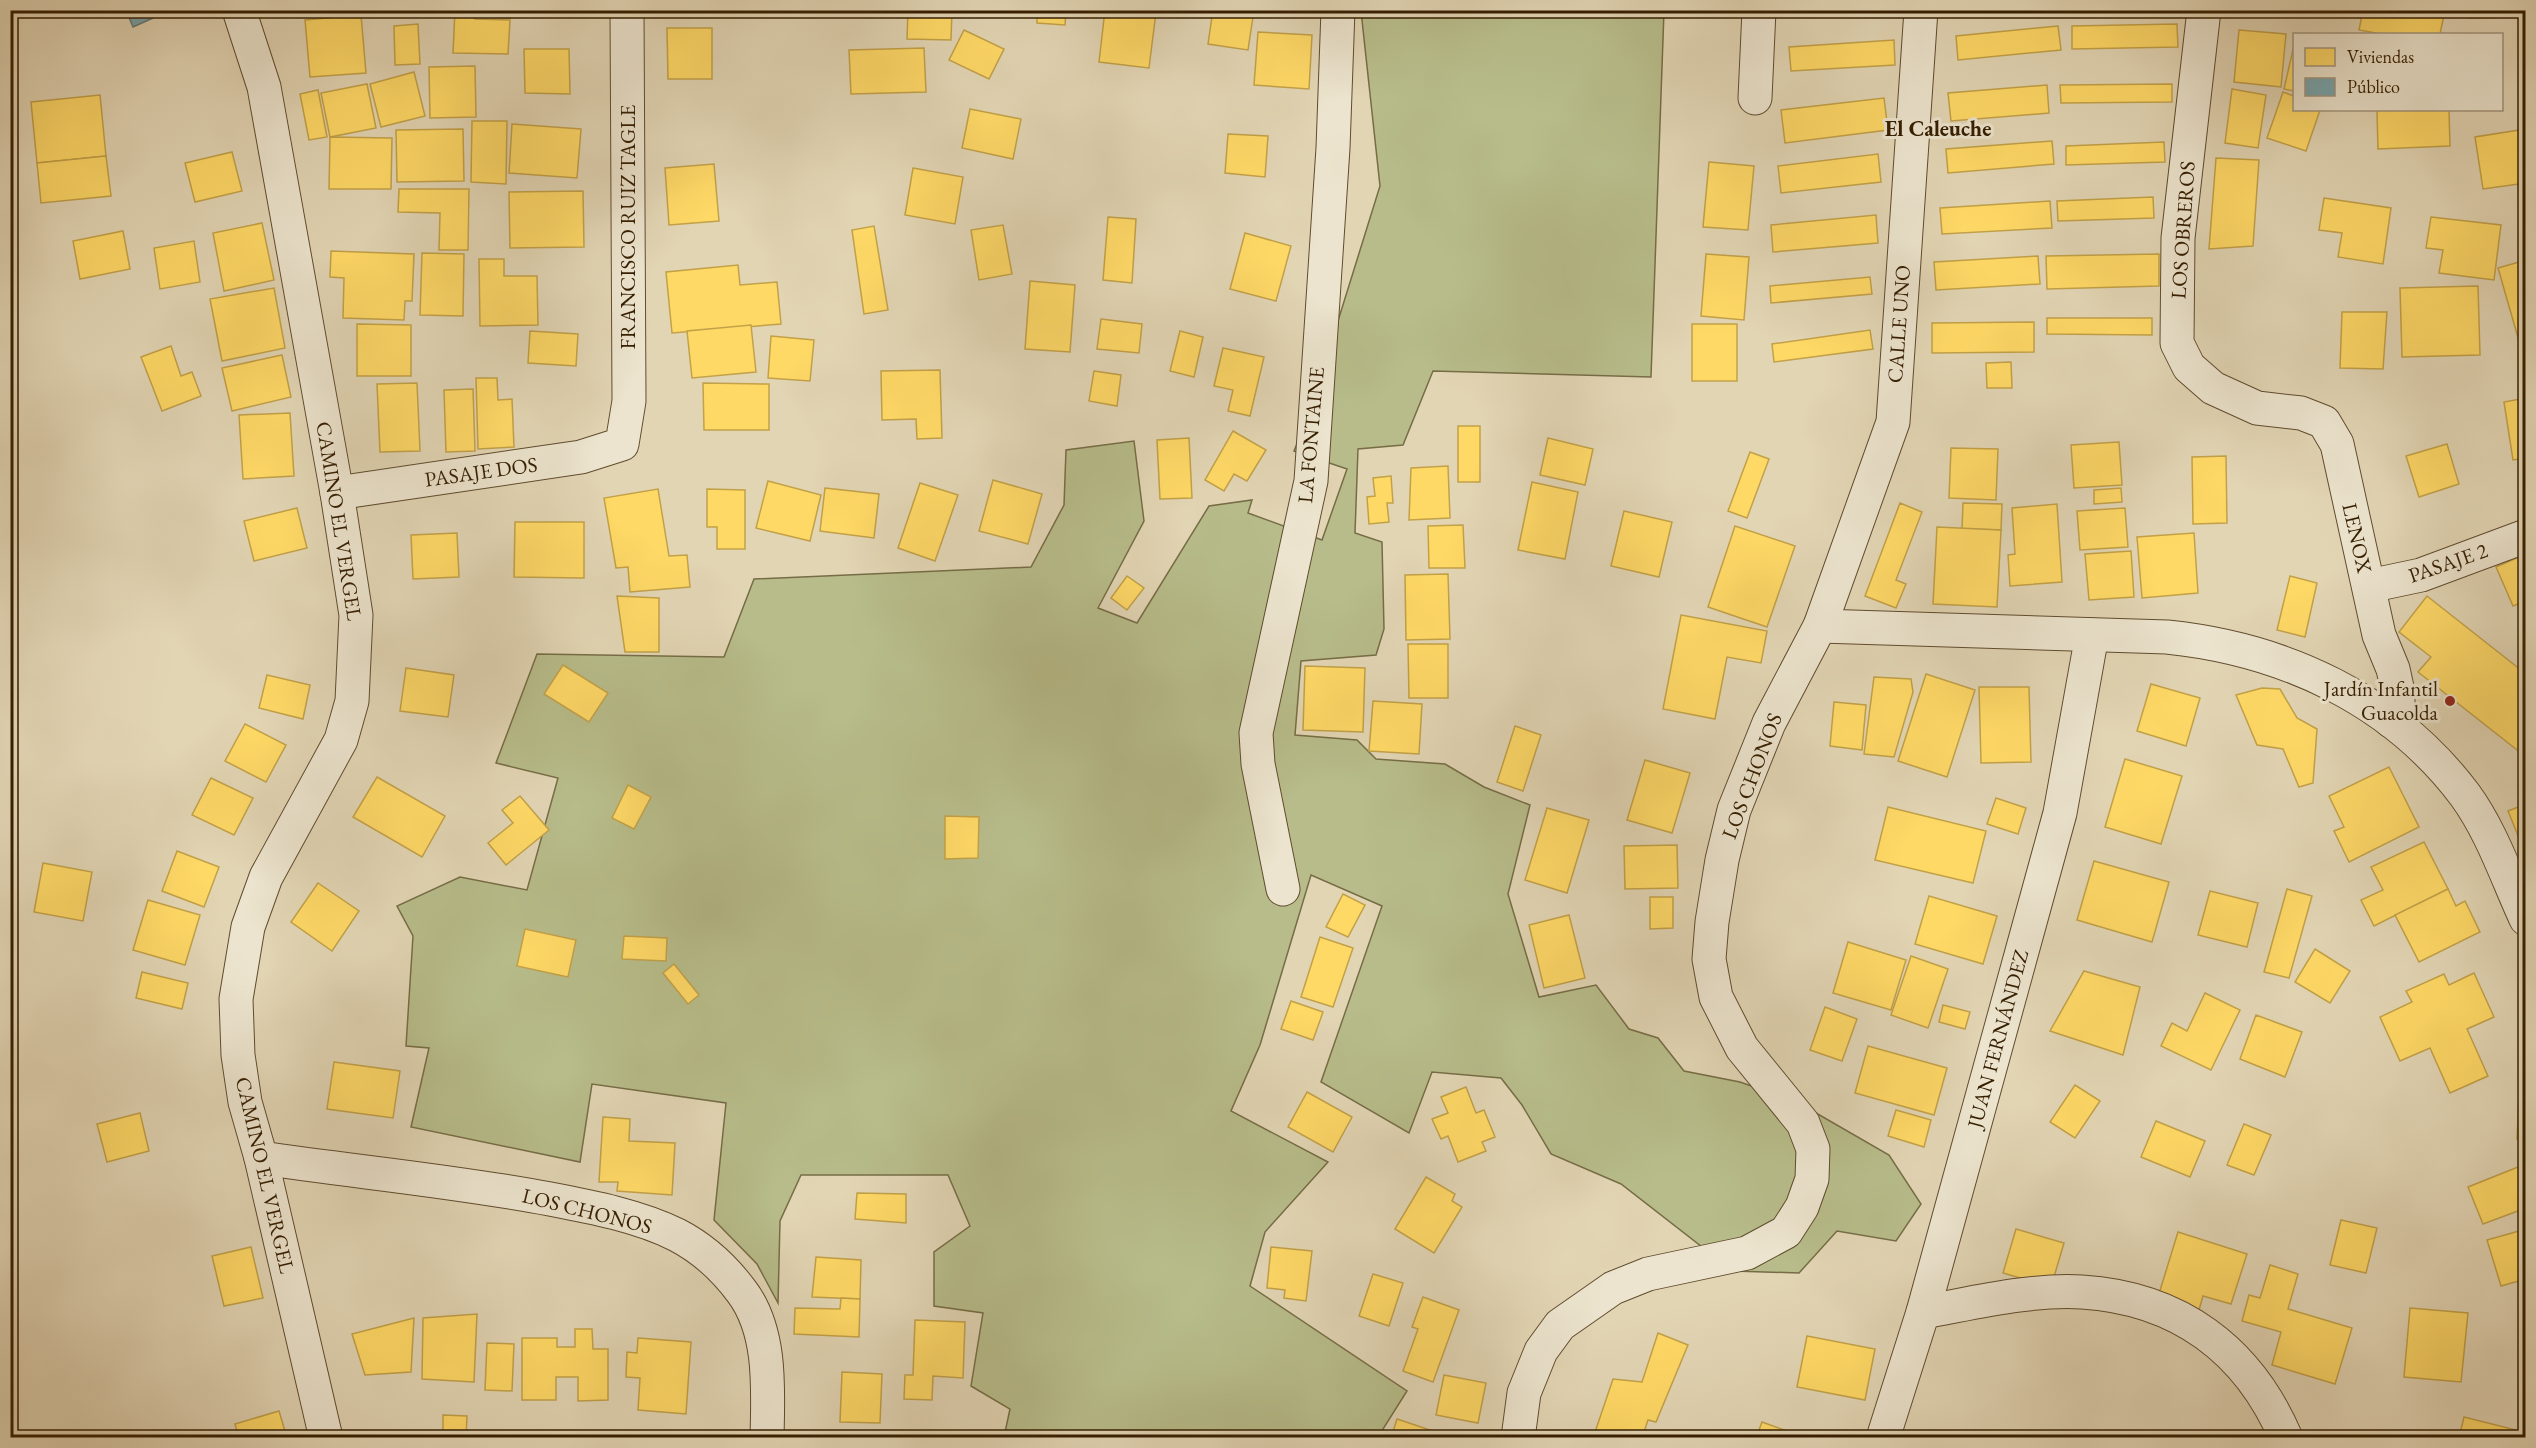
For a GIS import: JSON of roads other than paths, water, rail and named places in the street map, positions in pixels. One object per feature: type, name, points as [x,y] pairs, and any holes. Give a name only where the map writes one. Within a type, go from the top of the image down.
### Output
[{"type":"street","name":"CAMINO EL VERGEL","points":[[239,10],[264,87],[338,493],[356,615],[352,701],[341,740],[266,877],[248,927],[236,999],[238,1055],[244,1102],[261,1158],[327,1437]]},
{"type":"street","name":"FRANCISCO RUIZ TAGLE","points":[[622,444],[629,401],[627,10]]},
{"type":"street","name":"LA FONTAINE","points":[[1283,889],[1258,764],[1256,733],[1311,481],[1333,148],[1338,10]]},
{"type":"street","points":[[1755,98],[1759,10]]},
{"type":"street","name":"CALLE UNO","points":[[1820,626],[1893,422],[1921,10]]},
{"type":"street","name":"LOS OBREROS","points":[[2204,10],[2178,238],[2177,343],[2189,367],[2213,388],[2257,408]]},
{"type":"street","name":"LENOX","points":[[2257,408],[2301,413],[2324,422],[2337,444],[2379,635],[2393,669],[2398,692],[2398,706],[2391,720]]},
{"type":"street","name":"PASAJE DOS","points":[[338,493],[581,457],[622,444]]},
{"type":"street","name":"PASAJE 2","points":[[2369,586],[2421,575],[2526,536]]},
{"type":"street","points":[[1820,626],[2092,635],[2211,642],[2286,662],[2340,687],[2391,720],[2433,758],[2465,795],[2485,826],[2526,919]]},
{"type":"street","name":"LOS CHONOS","points":[[1518,1437],[1524,1393],[1541,1351],[1560,1325],[1613,1288],[1648,1274],[1747,1253],[1786,1232],[1802,1207],[1812,1179],[1813,1149],[1803,1123],[1742,1048],[1716,997],[1709,959],[1722,860],[1734,810],[1769,723],[1820,626]]},
{"type":"street","name":"JUAN FERNÁNDEZ","points":[[1883,1437],[1923,1311],[2060,813],[2092,635]]},
{"type":"street","name":"LOS CHONOS","points":[[261,1158],[507,1191],[579,1205],[649,1224],[677,1235],[708,1256],[743,1293],[761,1332],[766,1374],[767,1437]]},
{"type":"street","points":[[1923,1311],[2008,1297],[2081,1292],[2144,1302],[2183,1318],[2223,1345],[2256,1386],[2286,1437]]},
{"type":"place","name":"Jardín Infantil Guacolda","points":[[2450,701]]},
{"type":"district","name":"El Caleuche","points":[[1938,128]]}]
